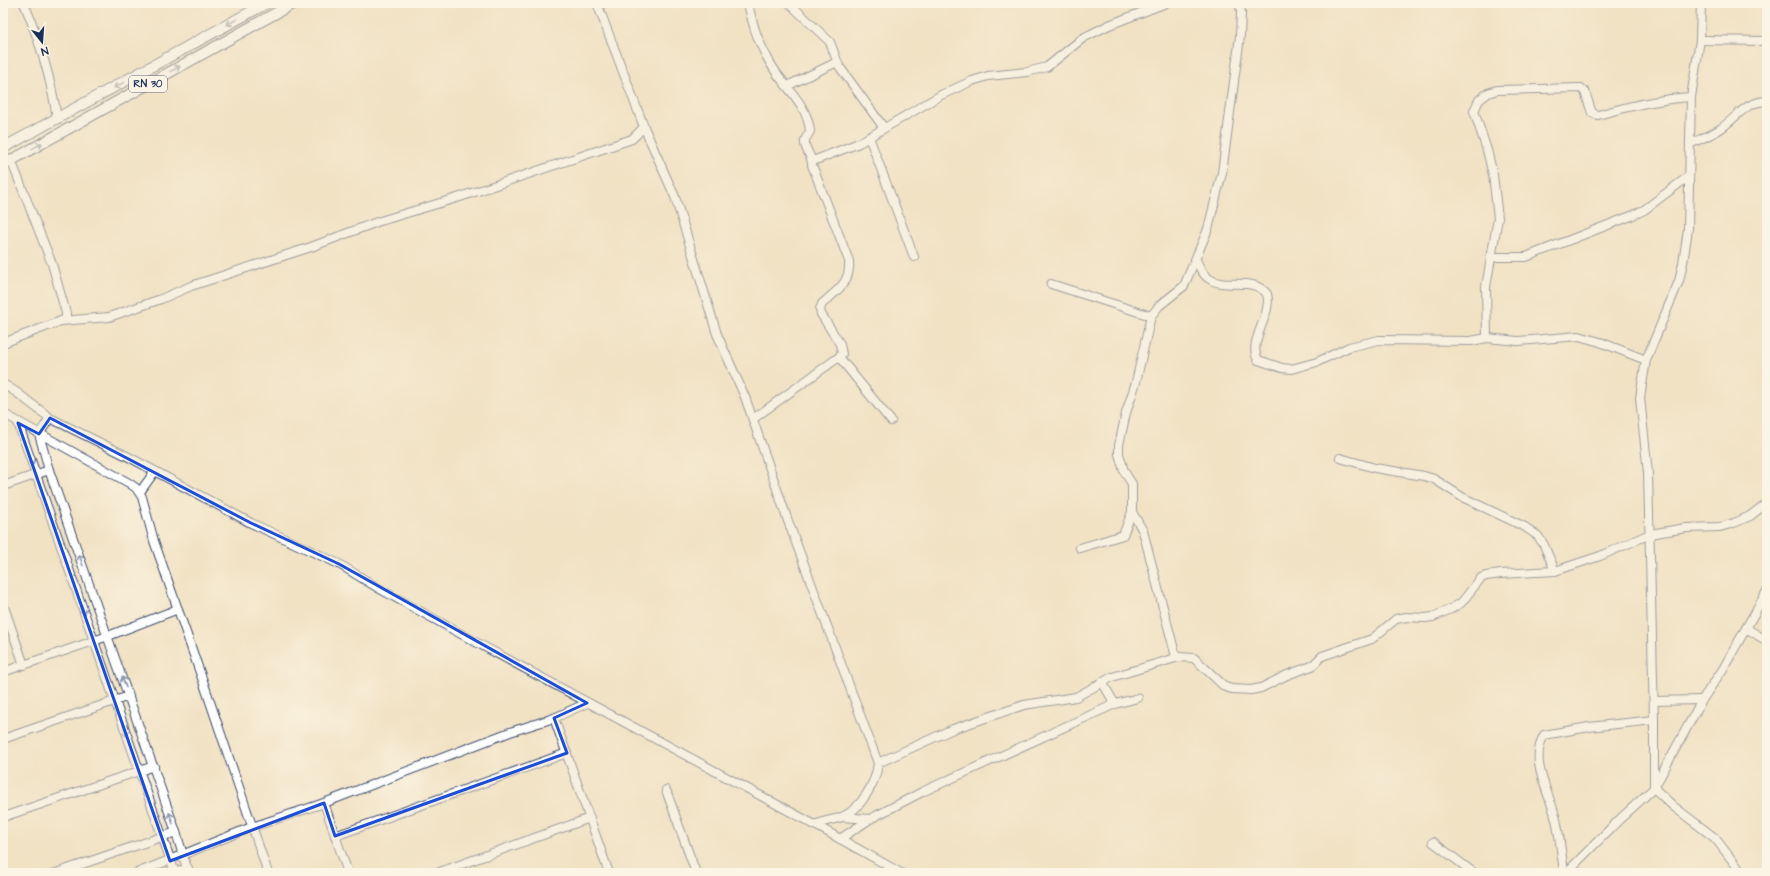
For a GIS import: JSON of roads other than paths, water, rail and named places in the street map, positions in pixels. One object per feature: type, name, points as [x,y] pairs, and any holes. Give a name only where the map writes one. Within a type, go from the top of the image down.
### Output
[{"type":"main road","name":"RN 30","points":[[3,148],[267,3]]},
{"type":"main road","name":"RN 30","points":[[7,163],[294,3]]},
{"type":"street","points":[[24,3],[40,47],[54,100],[57,118]]},
{"type":"street","points":[[597,3],[644,127],[675,196],[717,334],[745,397],[842,669],[878,764],[877,771],[861,801],[842,817]]},
{"type":"street","points":[[748,3],[755,34],[761,48],[772,67],[804,110],[810,131],[805,139],[805,143],[813,161],[812,165],[849,261],[850,272],[848,279],[822,304],[820,309],[840,344],[842,350],[839,357],[753,420]]},
{"type":"street","points":[[789,3],[801,16],[826,37],[832,47],[837,62],[884,128]]},
{"type":"street","points":[[813,161],[859,144],[941,95],[972,81],[988,76],[1027,72],[1047,67],[1083,38],[1109,25],[1166,3]]},
{"type":"street","points":[[1080,548],[1123,534],[1132,512],[1132,484],[1124,471],[1119,454],[1119,445],[1126,413],[1136,382],[1151,316],[1159,306],[1184,286],[1208,230],[1222,173],[1240,36],[1240,3]]},
{"type":"street","points":[[1701,3],[1700,40],[1691,97],[1688,229],[1679,281],[1646,360],[1640,398],[1648,473],[1654,701],[1654,788],[1678,811],[1715,838],[1742,873]]},
{"type":"street","points":[[1700,40],[1767,40]]},
{"type":"street","points":[[787,86],[837,62]]},
{"type":"street","points":[[1487,338],[1486,287],[1490,258],[1498,228],[1498,209],[1489,156],[1474,111],[1479,100],[1488,93],[1497,90],[1580,88],[1585,92],[1592,113],[1598,115],[1630,105],[1656,100],[1691,97]]},
{"type":"street","points":[[1690,144],[1729,123],[1744,108],[1752,104],[1767,101]]},
{"type":"street","points":[[61,321],[109,317],[161,299],[191,286],[311,247],[377,222],[460,197],[632,139],[644,127]]},
{"type":"street","points":[[869,138],[914,257]]},
{"type":"street","points":[[3,343],[66,319],[66,313],[52,264],[7,163]]},
{"type":"street","points":[[1490,258],[1526,257],[1632,216],[1644,210],[1689,176]]},
{"type":"street","points":[[1196,260],[1203,272],[1212,280],[1224,284],[1245,283],[1256,285],[1267,294],[1268,303],[1255,346],[1256,354],[1258,360],[1282,368],[1291,369],[1317,362],[1348,347],[1364,342],[1379,340],[1421,339],[1471,340],[1487,338],[1518,340],[1578,336],[1600,342],[1646,360]]},
{"type":"street","points":[[1051,284],[1151,316]]},
{"type":"street","points":[[839,357],[891,421]]},
{"type":"street","points":[[3,384],[50,418],[155,471],[251,523],[339,564],[380,589],[587,703],[815,825],[901,873]]},
{"type":"street","points":[[3,415],[129,483],[140,492],[154,541],[268,873]]},
{"type":"street","points":[[39,434],[50,418]]},
{"type":"street","points":[[18,423],[170,861],[175,873],[188,871],[154,766],[50,470],[39,434]]},
{"type":"street","points":[[1340,458],[1375,468],[1434,479],[1462,497],[1525,526],[1541,540],[1549,554],[1555,571]]},
{"type":"street","points":[[3,486],[50,470]]},
{"type":"street","points":[[140,492],[155,471]]},
{"type":"street","points":[[878,764],[953,729],[1024,706],[1076,697],[1112,677],[1176,657],[1194,658],[1225,687],[1232,690],[1256,689],[1312,666],[1322,656],[1372,639],[1396,619],[1406,617],[1425,618],[1442,613],[1461,603],[1477,582],[1486,576],[1555,571],[1600,556],[1650,534],[1673,529],[1720,527],[1734,524],[1750,516],[1767,503]]},
{"type":"street","points":[[1132,512],[1143,531],[1176,657]]},
{"type":"street","points":[[1565,873],[1654,788],[1702,700],[1723,669],[1767,591]]},
{"type":"street","points":[[3,604],[24,665]]},
{"type":"street","points":[[3,672],[108,636],[178,609]]},
{"type":"street","points":[[1746,628],[1767,641]]},
{"type":"street","points":[[1102,682],[1114,704]]},
{"type":"street","points":[[3,739],[129,696]]},
{"type":"street","points":[[840,839],[870,819],[922,792],[1114,704],[1138,698]]},
{"type":"street","points":[[1654,701],[1702,700]]},
{"type":"street","points":[[137,873],[184,856],[252,827],[324,803],[510,732],[554,718],[587,703]]},
{"type":"street","points":[[554,718],[609,873]]},
{"type":"street","points":[[1565,873],[1557,823],[1540,768],[1538,755],[1540,742],[1544,735],[1589,727],[1654,720]]},
{"type":"street","points":[[335,836],[567,753]]},
{"type":"street","points":[[3,817],[154,766]]},
{"type":"street","points":[[666,790],[696,873]]},
{"type":"street","points":[[324,803],[348,873]]},
{"type":"street","points":[[815,825],[825,820],[842,817],[870,819]]},
{"type":"street","points":[[437,873],[590,818]]},
{"type":"street","points":[[56,873],[176,832]]},
{"type":"street","points":[[1433,842],[1474,873]]}]
